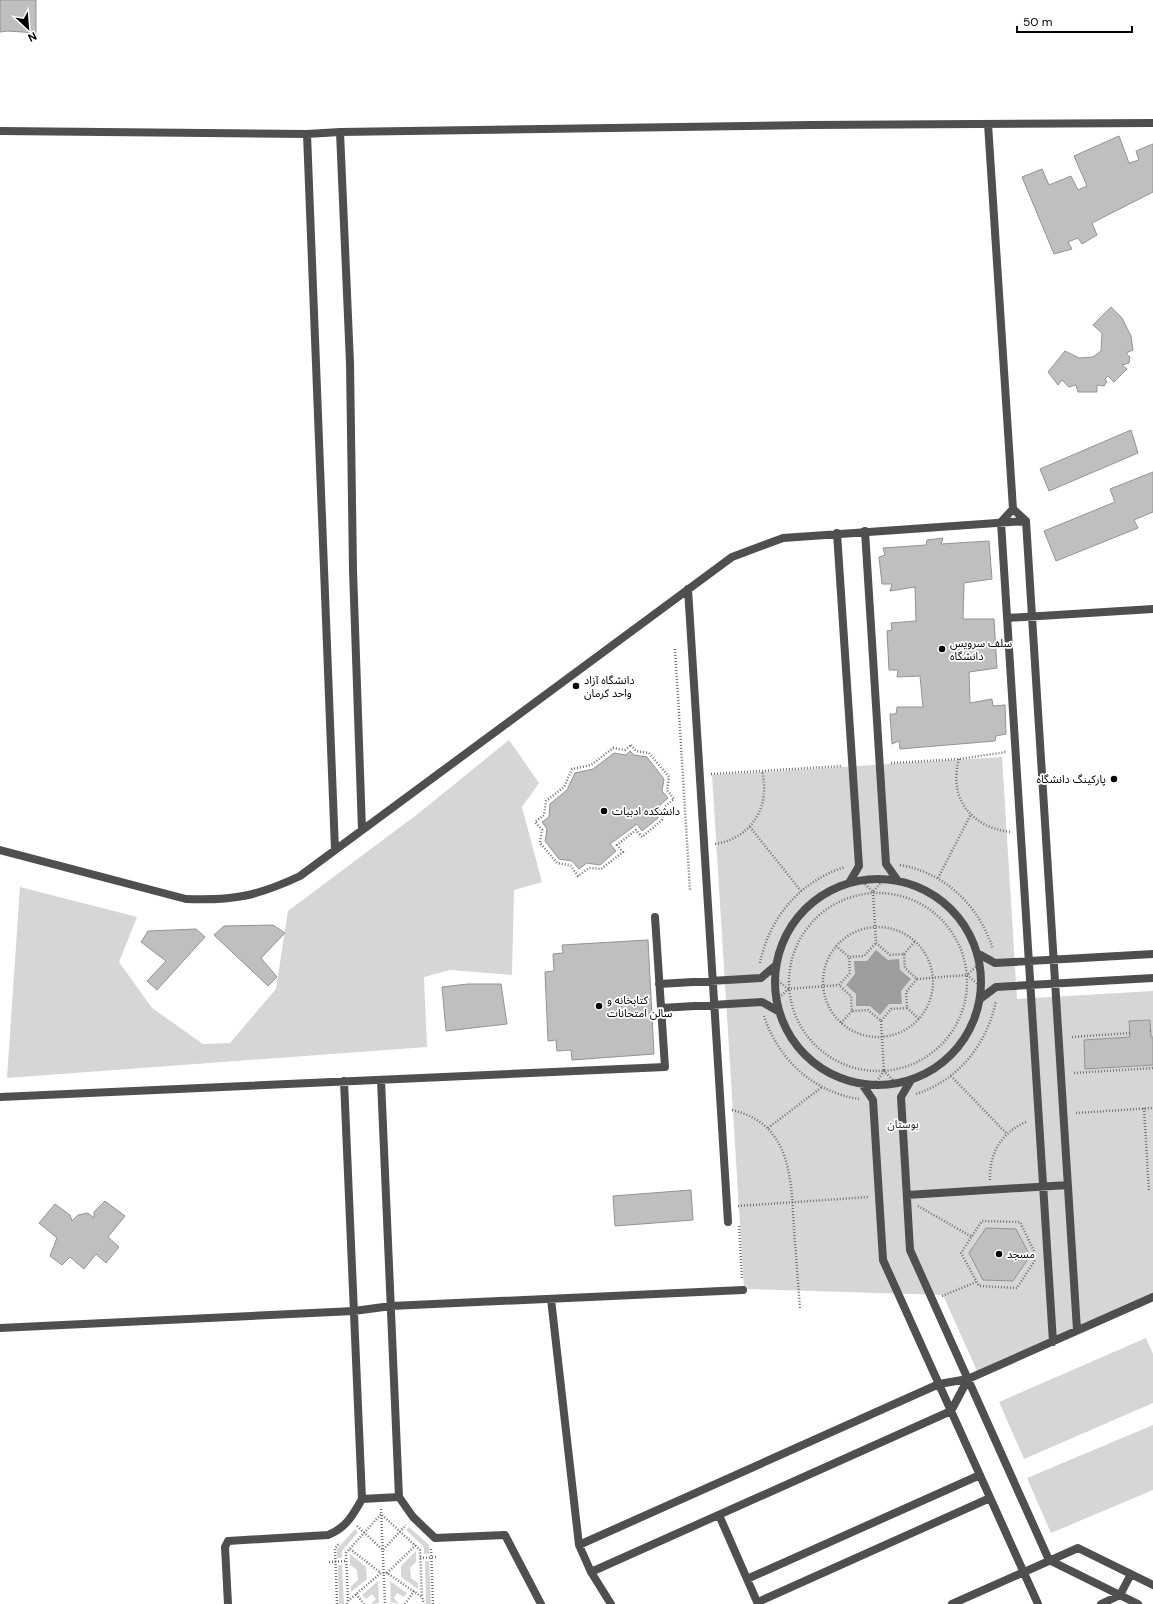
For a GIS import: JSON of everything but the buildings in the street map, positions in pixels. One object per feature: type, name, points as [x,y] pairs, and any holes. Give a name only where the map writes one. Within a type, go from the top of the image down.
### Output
[{"type":"lane","points":[[0,131],[307,134],[340,132],[1153,123]]},
{"type":"lane","points":[[988,124],[1013,509],[1026,521],[1077,1330]]},
{"type":"lane","points":[[340,132],[350,363],[353,578],[362,830]]},
{"type":"lane","points":[[307,134],[335,850]]},
{"type":"lane","points":[[1013,509],[1001,522],[1053,1342]]},
{"type":"lane","points":[[0,850],[186,899],[216,900],[245,897],[273,889],[300,876],[732,557],[783,538],[837,533],[1026,521]]},
{"type":"lane","points":[[865,532],[886,864],[898,881]]},
{"type":"lane","points":[[837,533],[859,866],[849,883]]},
{"type":"lane","points":[[688,589],[728,1222]]},
{"type":"lane","points":[[1007,618],[1153,609]]},
{"type":"lane","points":[[883,879],[898,881],[920,888],[948,906],[963,923],[977,953],[983,961],[980,999],[969,1031],[956,1049],[940,1064],[911,1080],[896,1084],[874,1085],[862,1084],[831,1074],[805,1056],[792,1040],[773,1004],[771,975],[776,966],[785,936],[800,914],[820,896],[849,883],[862,880],[883,879]]},
{"type":"lane","points":[[0,1097],[664,1067],[655,917]]},
{"type":"lane","points":[[983,961],[994,963],[1153,954]]},
{"type":"lane","points":[[659,984],[761,978],[771,975]]},
{"type":"lane","points":[[980,999],[996,987],[1153,978]]},
{"type":"lane","points":[[661,1008],[762,1002],[773,1004]]},
{"type":"lane","points":[[381,1080],[399,1497],[413,1517],[435,1538],[504,1535],[541,1604]]},
{"type":"lane","points":[[911,1080],[901,1097],[910,1250],[1049,1560],[1138,1604]]},
{"type":"lane","points":[[228,1604],[225,1547],[228,1541],[328,1535],[346,1525],[362,1499],[344,1082]]},
{"type":"lane","points":[[862,1084],[873,1100],[884,1260],[1038,1604]]},
{"type":"lane","points":[[907,1195],[1068,1185]]},
{"type":"lane","points":[[0,1328],[354,1311],[391,1306],[743,1290]]},
{"type":"lane","points":[[579,1545],[939,1384],[968,1379],[1153,1296]]},
{"type":"lane","points":[[550,1299],[579,1545],[591,1572],[611,1604]]},
{"type":"lane","points":[[1144,1300],[1153,1304]]},
{"type":"lane","points":[[591,1572],[951,1411],[968,1379]]},
{"type":"lane","points":[[747,1579],[980,1475]]},
{"type":"lane","points":[[362,1499],[399,1497]]},
{"type":"lane","points":[[719,1515],[758,1603],[990,1498]]},
{"type":"lane","points":[[952,1604],[1078,1548],[1153,1584]]},
{"type":"lane","points":[[1101,1604],[1120,1595],[1131,1574]]},
{"type":"path","points":[[675,649],[690,890]]},
{"type":"path","points":[[631,745],[636,751],[649,753],[669,777],[667,790],[674,799],[664,807],[662,820],[642,837],[636,830],[617,845],[623,852],[601,869],[588,868],[578,876],[570,865],[557,863],[540,842],[542,830],[535,822],[544,814],[546,801],[564,787],[572,769],[591,765],[613,748],[625,750],[631,745]]},
{"type":"path","points":[[889,763],[959,759],[1013,751]]},
{"type":"path","points":[[959,759],[956,773],[957,788],[962,802],[971,814],[981,823],[994,829],[1015,832]]},
{"type":"path","points":[[683,776],[843,766],[844,774]]},
{"type":"path","points":[[715,844],[737,837],[750,827],[759,815],[764,801],[765,786],[762,771]]},
{"type":"path","points":[[938,878],[971,814]]},
{"type":"path","points":[[750,827],[801,891]]},
{"type":"path","points":[[873,892],[895,864],[918,869],[938,878],[966,900],[980,919],[994,950],[967,975],[917,979],[904,968],[904,954],[916,941]]},
{"type":"path","points":[[788,990],[760,965],[766,941],[784,909],[801,891],[819,878],[849,866],[855,872]]},
{"type":"path","points":[[862,880],[873,892],[876,943],[890,955],[904,954]]},
{"type":"path","points":[[873,892],[898,894],[910,898],[932,910],[950,928],[962,950],[967,975],[968,988],[962,1013],[957,1024],[945,1040],[931,1054],[920,1060],[902,1067],[884,1071],[871,1071],[846,1066],[819,1050],[806,1036],[799,1025],[794,1014],[788,990],[788,976],[792,957],[806,928],[820,914],[836,903],[848,898],[873,892]]},
{"type":"path","points":[[875,927],[897,930],[916,941],[928,958],[933,978],[930,1000],[919,1019],[902,1031],[882,1037],[860,1034],[841,1023],[828,1007],[823,986],[826,965],[836,946],[854,932],[875,927]]},
{"type":"path","points":[[836,946],[849,957],[864,956],[876,943]]},
{"type":"path","points":[[849,957],[850,973],[839,985],[788,990],[763,1014],[778,1047],[798,1070],[822,1087],[843,1096],[864,1100],[884,1071],[881,1021],[891,1009],[907,1008]]},
{"type":"path","points":[[884,1071],[910,1096],[931,1088],[950,1076],[967,1061],[986,1032],[996,1000],[967,975]]},
{"type":"path","points":[[917,979],[906,992],[907,1008],[919,1019]]},
{"type":"path","points":[[839,985],[851,996],[852,1011]]},
{"type":"path","points":[[841,1023],[852,1011],[868,1010],[881,1021]]},
{"type":"path","points":[[1072,1036],[1130,1033]]},
{"type":"path","points":[[1074,1072],[1153,1068]]},
{"type":"path","points":[[950,1076],[1007,1134]]},
{"type":"path","points":[[768,1128],[822,1087]]},
{"type":"path","points":[[1144,1108],[1149,1192]]},
{"type":"path","points":[[1076,1112],[1153,1108]]},
{"type":"path","points":[[732,1110],[747,1114],[768,1128],[781,1146],[785,1156],[792,1186],[800,1309]]},
{"type":"path","points":[[992,1190],[990,1173],[992,1158],[998,1145],[1007,1134],[1026,1122]]},
{"type":"path","points":[[916,1195],[917,1213]]},
{"type":"path","points":[[738,1206],[870,1197]]},
{"type":"path","points":[[917,1206],[925,1205]]},
{"type":"path","points":[[917,1206],[972,1237]]},
{"type":"path","points":[[1034,1251],[1020,1222],[982,1221],[961,1252],[978,1286],[1016,1288],[1035,1260]]},
{"type":"path","points":[[942,1296],[976,1282]]},
{"type":"path","points":[[939,1290],[946,1303]]},
{"type":"path","points":[[381,1506],[385,1604]]},
{"type":"path","points":[[381,1514],[420,1550],[422,1597],[424,1604]]},
{"type":"path","points":[[347,1602],[346,1553],[381,1514]]},
{"type":"path","points":[[383,1550],[413,1517]]},
{"type":"path","points":[[350,1531],[360,1520]]},
{"type":"path","points":[[356,1525],[383,1550]]},
{"type":"path","points":[[337,1604],[335,1548],[345,1537]]},
{"type":"path","points":[[431,1544],[433,1604]]},
{"type":"path","points":[[347,1602],[416,1546]]},
{"type":"path","points":[[350,1548],[384,1573],[422,1597]]},
{"type":"path","points":[[420,1558],[436,1557]]},
{"type":"path","points":[[329,1562],[346,1561]]},
{"type":"path","points":[[405,1604],[414,1591]]},
{"type":"path","points":[[356,1594],[364,1604]]},
{"type":"green space","points":[[509,740],[539,783],[522,807],[542,882],[514,890],[512,975],[450,970],[424,977],[427,1047],[7,1078],[20,887],[137,917],[119,962],[152,1008],[203,1044],[230,1043],[276,989],[288,911],[419,813]]},
{"type":"green space","name":"بوستان","points":[[1002,757],[1017,999],[1153,991],[1153,1295],[978,1373],[943,1295],[744,1289],[712,775]]},
{"type":"green space","points":[[1146,1338],[1153,1354],[1153,1403],[1024,1459],[999,1402]]},
{"type":"green space","points":[[1153,1425],[1153,1490],[1051,1533],[1027,1478]]},
{"type":"green space","points":[[409,1527],[429,1545],[429,1554],[424,1554],[424,1547],[406,1530]]},
{"type":"green space","points":[[355,1529],[358,1532],[342,1551],[342,1558],[337,1558],[337,1549]]},
{"type":"green space","points":[[416,1551],[416,1562],[410,1568],[411,1578],[418,1583],[418,1589],[401,1577],[401,1566]]},
{"type":"green space","points":[[350,1554],[366,1567],[367,1579],[351,1592],[351,1586],[358,1580],[357,1570],[350,1565]]},
{"type":"green space","points":[[425,1561],[429,1561],[431,1604],[426,1604]]},
{"type":"green space","points":[[338,1565],[342,1565],[344,1604],[339,1604]]},
{"type":"green space","points":[[378,1581],[379,1603],[371,1604],[376,1599],[372,1594],[366,1599],[362,1595]]},
{"type":"green space","points":[[390,1581],[407,1593],[404,1597],[397,1593],[394,1598],[399,1604],[391,1602]]},
{"type":"shaded area","points":[[876,950],[888,960],[899,959],[900,970],[911,979],[901,991],[902,1004],[889,1004],[880,1015],[870,1006],[856,1006],[856,994],[846,985],[855,974],[854,961],[867,961]]},
{"type":"place","name":"سلف سرویس دانشگاه","points":[[942,649]]},
{"type":"place","name":"دانشگاه آزاد واحد کرمان","points":[[576,686]]},
{"type":"place","name":"پارکینگ دانشگاه","points":[[1114,779]]},
{"type":"place","name":"دانشکده ادبیات","points":[[604,811]]},
{"type":"place","name":"کتابخانه و سالن امتحانات","points":[[599,1006]]},
{"type":"place","name":"مسجد","points":[[999,1254]]}]
